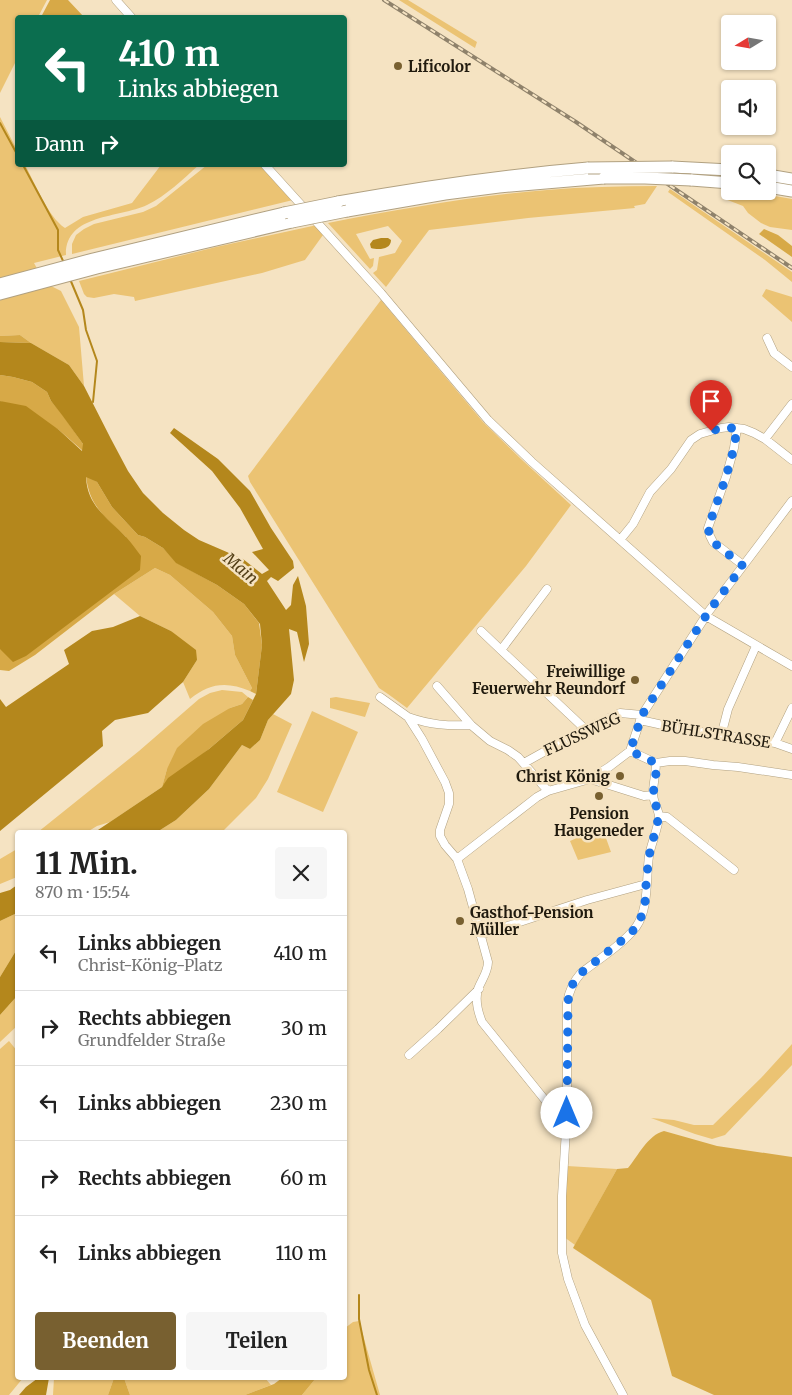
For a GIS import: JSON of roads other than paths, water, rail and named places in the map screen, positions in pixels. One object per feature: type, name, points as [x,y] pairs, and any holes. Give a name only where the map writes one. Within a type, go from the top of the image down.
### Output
[{"type":"highway","points":[[0,294],[95,264],[284,213],[338,202],[443,184],[588,168],[672,167],[721,170]]},
{"type":"highway","points":[[776,176],[792,179]]},
{"type":"highway","points":[[0,284],[347,211],[499,186],[604,178],[645,178],[721,182]]},
{"type":"highway","points":[[776,188],[792,191]]},
{"type":"street","points":[[116,0],[129,15]]},
{"type":"street","points":[[267,167],[381,294],[488,420],[532,462],[706,616],[792,666]]},
{"type":"street","points":[[766,338],[774,354],[792,366]]},
{"type":"street","points":[[765,439],[792,404]]},
{"type":"street","points":[[620,540],[633,524],[650,492],[671,469],[691,440],[700,434],[721,428],[737,428],[754,433],[765,439],[792,460]]},
{"type":"street","points":[[737,428],[726,477],[708,528],[713,542],[743,566]]},
{"type":"street","points":[[457,860],[548,790],[590,779],[630,751],[641,718],[706,616],[792,501]]},
{"type":"street","points":[[501,650],[547,589]]},
{"type":"street","points":[[481,631],[585,729]]},
{"type":"street","points":[[721,736],[728,708],[756,646]]},
{"type":"street","points":[[437,686],[471,725],[490,741],[514,753],[548,790]]},
{"type":"street","points":[[380,697],[408,717],[424,722],[446,726],[471,725]]},
{"type":"street","points":[[775,743],[792,708]]},
{"type":"street","name":"FLUSSWEG","points":[[524,763],[585,729],[620,713],[641,718]]},
{"type":"street","points":[[408,717],[422,739],[449,793],[449,804],[440,830],[440,836],[457,860],[468,889],[488,966],[488,970],[478,989],[409,1055]]},
{"type":"street","name":"BÜHLSTRASSE","points":[[641,718],[681,729],[775,743],[792,749]]},
{"type":"street","points":[[630,751],[656,763],[685,761],[792,775]]},
{"type":"street","points":[[623,1395],[585,1325],[568,1279],[562,1253],[568,1003],[574,980],[622,941],[638,925],[646,897],[649,856],[659,816],[653,795],[656,763]]},
{"type":"street","points":[[590,779],[644,796],[653,795]]},
{"type":"street","points":[[659,816],[667,817],[734,870]]},
{"type":"street","points":[[480,935],[587,900],[646,884]]},
{"type":"street","points":[[478,989],[477,1007],[482,1022],[566,1126]]},
{"type":"water","points":[[381,238],[391,240],[389,246],[380,249],[371,248],[370,244],[373,240]]},
{"type":"water","name":"Main","points":[[0,342],[31,343],[69,365],[84,386],[128,471],[143,493],[163,513],[199,540],[243,559],[262,574],[269,570],[252,552],[263,549],[240,508],[212,471],[170,433],[174,428],[218,459],[250,491],[293,561],[294,568],[278,581],[271,577],[267,581],[286,610],[291,605],[293,585],[298,576],[306,606],[309,644],[304,662],[297,632],[289,629],[294,680],[291,694],[268,720],[260,740],[250,749],[242,745],[209,789],[176,820],[160,830],[98,830],[162,787],[168,778],[209,749],[243,720],[256,694],[262,645],[260,624],[244,604],[217,585],[176,563],[163,548],[138,535],[112,507],[97,482],[86,477],[87,487],[94,504],[128,539],[141,556],[140,570],[26,656],[13,662],[0,649],[0,401],[26,406],[59,430],[82,451],[83,444],[51,401],[47,392],[32,382],[0,375]]},
{"type":"water","points":[[140,616],[171,631],[196,650],[197,660],[183,682],[148,713],[115,720],[102,731],[103,746],[0,831],[0,699],[6,707],[69,664],[64,650],[92,631],[113,627]]},
{"type":"water","points":[[15,886],[15,914],[0,921],[0,893]]},
{"type":"water","points":[[15,952],[15,998],[0,1015],[0,977]]},
{"type":"water","points":[[35,1380],[49,1380],[46,1395],[19,1395]]},
{"type":"waterway","points":[[0,123],[15,150]]},
{"type":"waterway","points":[[24,167],[58,230],[58,250],[64,263]]},
{"type":"waterway","points":[[70,279],[83,310],[86,330],[97,361],[93,402]]},
{"type":"waterway","points":[[359,1295],[359,1319],[369,1370],[377,1395]]},
{"type":"railway","points":[[384,0],[576,122],[792,268]]},
{"type":"place","name":"Lificolor","points":[[398,66]]},
{"type":"place","name":"Freiwillige Feuerwehr Reundorf","points":[[635,680]]},
{"type":"place","name":"Christ König","points":[[620,776]]},
{"type":"place","name":"Pension Haugeneder","points":[[599,796]]},
{"type":"place","name":"Gasthof-Pension Müller","points":[[460,921]]}]
